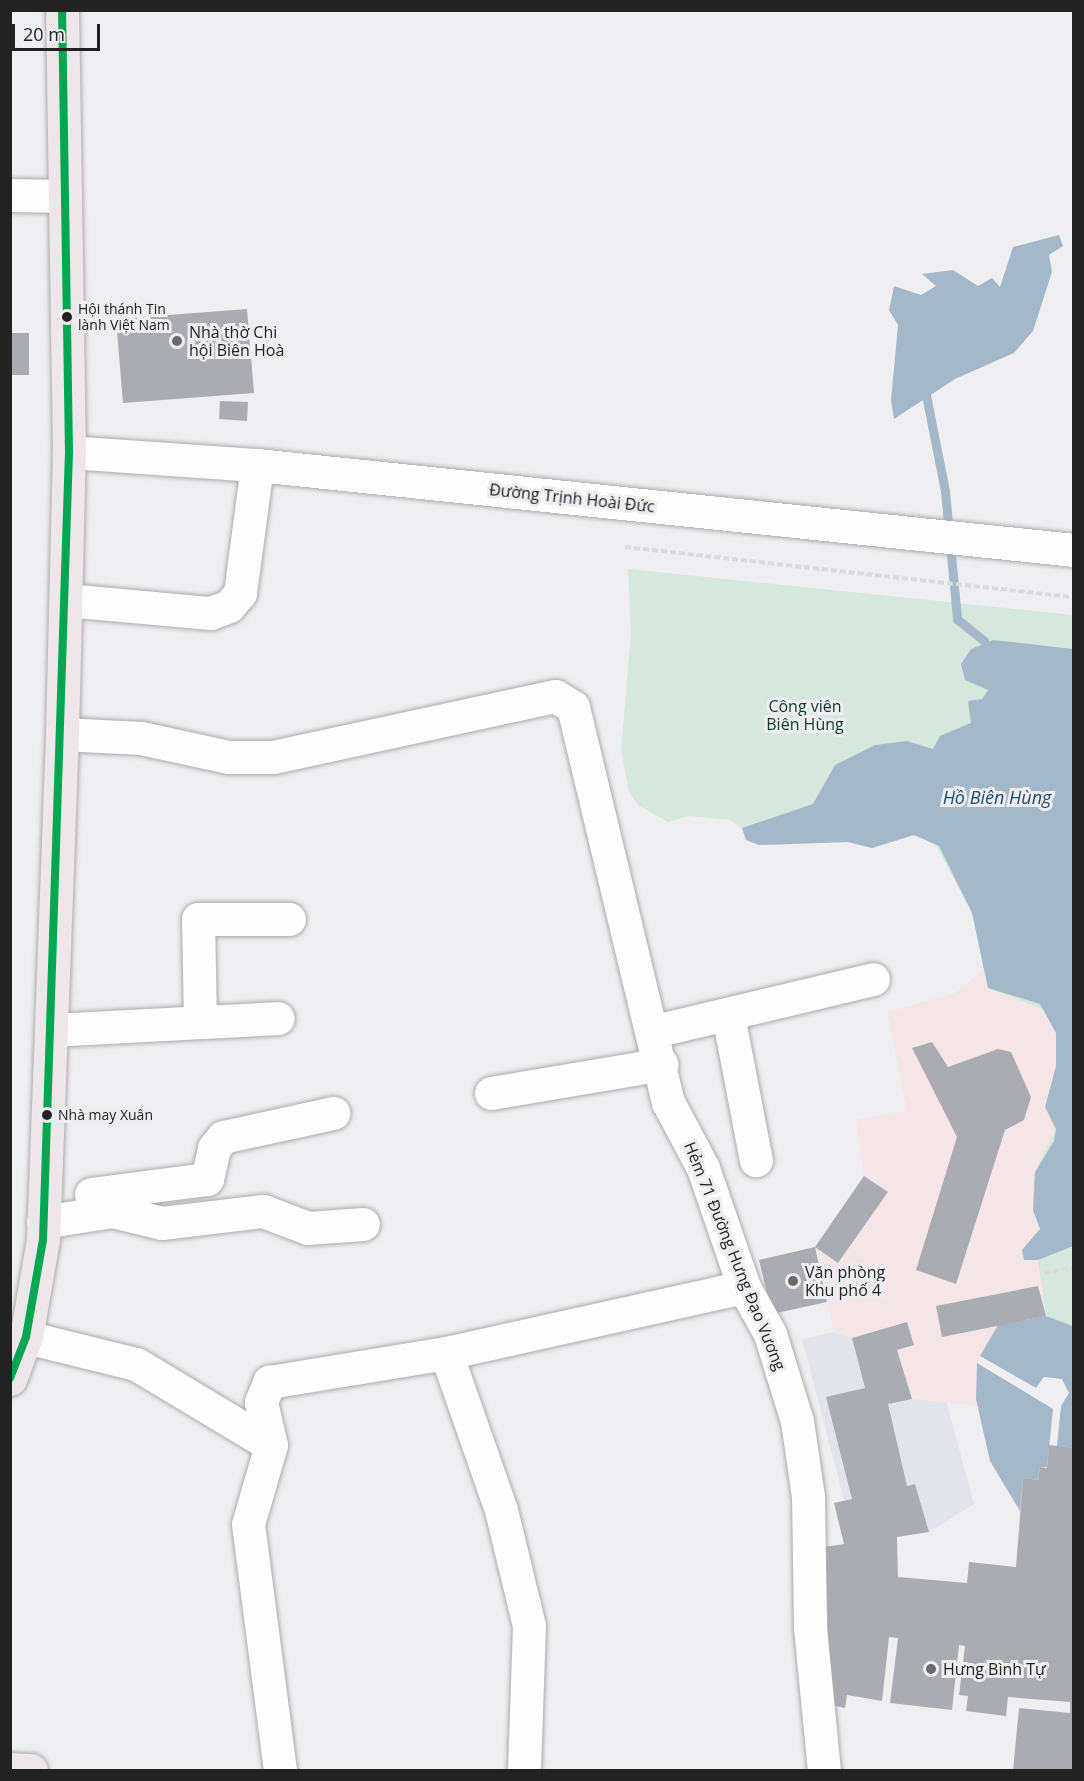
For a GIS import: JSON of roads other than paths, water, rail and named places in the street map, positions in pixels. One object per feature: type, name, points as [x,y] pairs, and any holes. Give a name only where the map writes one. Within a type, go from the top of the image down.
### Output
[{"type":"main road","points":[[10,1379],[26,1337],[44,1211],[51,1030],[69,452],[62,10]]},
{"type":"main road","points":[[10,1769],[31,1770]]},
{"type":"street","points":[[10,195],[65,196]]},
{"type":"street","name":"Đường Trịnh Hoài Đức","points":[[69,452],[257,465],[1074,550]]},
{"type":"street","points":[[66,600],[210,613],[229,606],[240,593],[257,465]]},
{"type":"street","name":"Hẻm 71 Đường Hưng Đạo Vương","points":[[62,734],[141,738],[229,757],[273,757],[542,699],[560,697],[573,707],[655,1031],[668,1102],[703,1168],[744,1287],[776,1349],[804,1458],[810,1629],[824,1770]]},
{"type":"street","points":[[200,1022],[198,920],[289,919]]},
{"type":"street","points":[[655,1031],[873,979]]},
{"type":"street","points":[[728,1015],[756,1160]]},
{"type":"street","points":[[51,1030],[278,1018]]},
{"type":"street","points":[[491,1093],[662,1064]]},
{"type":"street","points":[[44,1211],[207,1179],[214,1148],[224,1137],[333,1113]]},
{"type":"street","points":[[44,1211],[112,1211],[162,1223],[262,1211],[308,1228],[363,1224]]},
{"type":"street","points":[[280,1770],[249,1524],[271,1445],[261,1402],[269,1382],[446,1353],[744,1287]]},
{"type":"street","points":[[26,1337],[136,1364],[271,1445]]},
{"type":"street","points":[[446,1353],[501,1510],[529,1626],[524,1770]]},
{"type":"water","points":[[1059,235],[1063,246],[1049,255],[1052,272],[1033,331],[1014,353],[955,379],[894,419],[891,400],[898,325],[889,310],[894,286],[921,295],[936,286],[922,274],[953,270],[978,286],[992,278],[1000,287],[1013,247]]},
{"type":"water","name":"Hồ Biên Hùng","points":[[993,640],[1073,649],[1073,1246],[1038,1260],[1024,1260],[1022,1250],[1040,1229],[1033,1210],[1035,1172],[1054,1141],[1056,1129],[1045,1107],[1056,1066],[1056,1033],[1040,1004],[988,988],[972,913],[939,846],[914,835],[872,848],[848,842],[759,845],[746,840],[742,828],[813,804],[835,765],[875,745],[907,741],[933,749],[940,736],[971,723],[968,701],[982,699],[988,690],[965,680],[961,664],[971,649]]},
{"type":"water","points":[[1046,1316],[1073,1326],[1073,1448],[1057,1446],[1061,1406],[1069,1393],[1062,1379],[1044,1377],[1036,1388],[980,1356],[998,1325]]},
{"type":"water","points":[[977,1363],[1053,1409],[1047,1467],[1040,1467],[1038,1480],[1023,1478],[1020,1511],[990,1461],[976,1399]]},
{"type":"waterway","points":[[926,395],[945,491],[957,619],[984,641]]},
{"type":"place","name":"Hội thánh Tin lành Việt Nam","points":[[67,317]]},
{"type":"place","name":"Nhà thờ Chi hội Biên Hoà","points":[[177,341]]},
{"type":"place","name":"Nhà may Xuân","points":[[47,1115]]},
{"type":"place","name":"Văn phòng Khu phố 4","points":[[793,1281]]},
{"type":"place","name":"Hưng Bình Tự","points":[[931,1669]]},
{"type":"park label","name":"Công viên Biên Hùng","points":[[805,715]]}]
